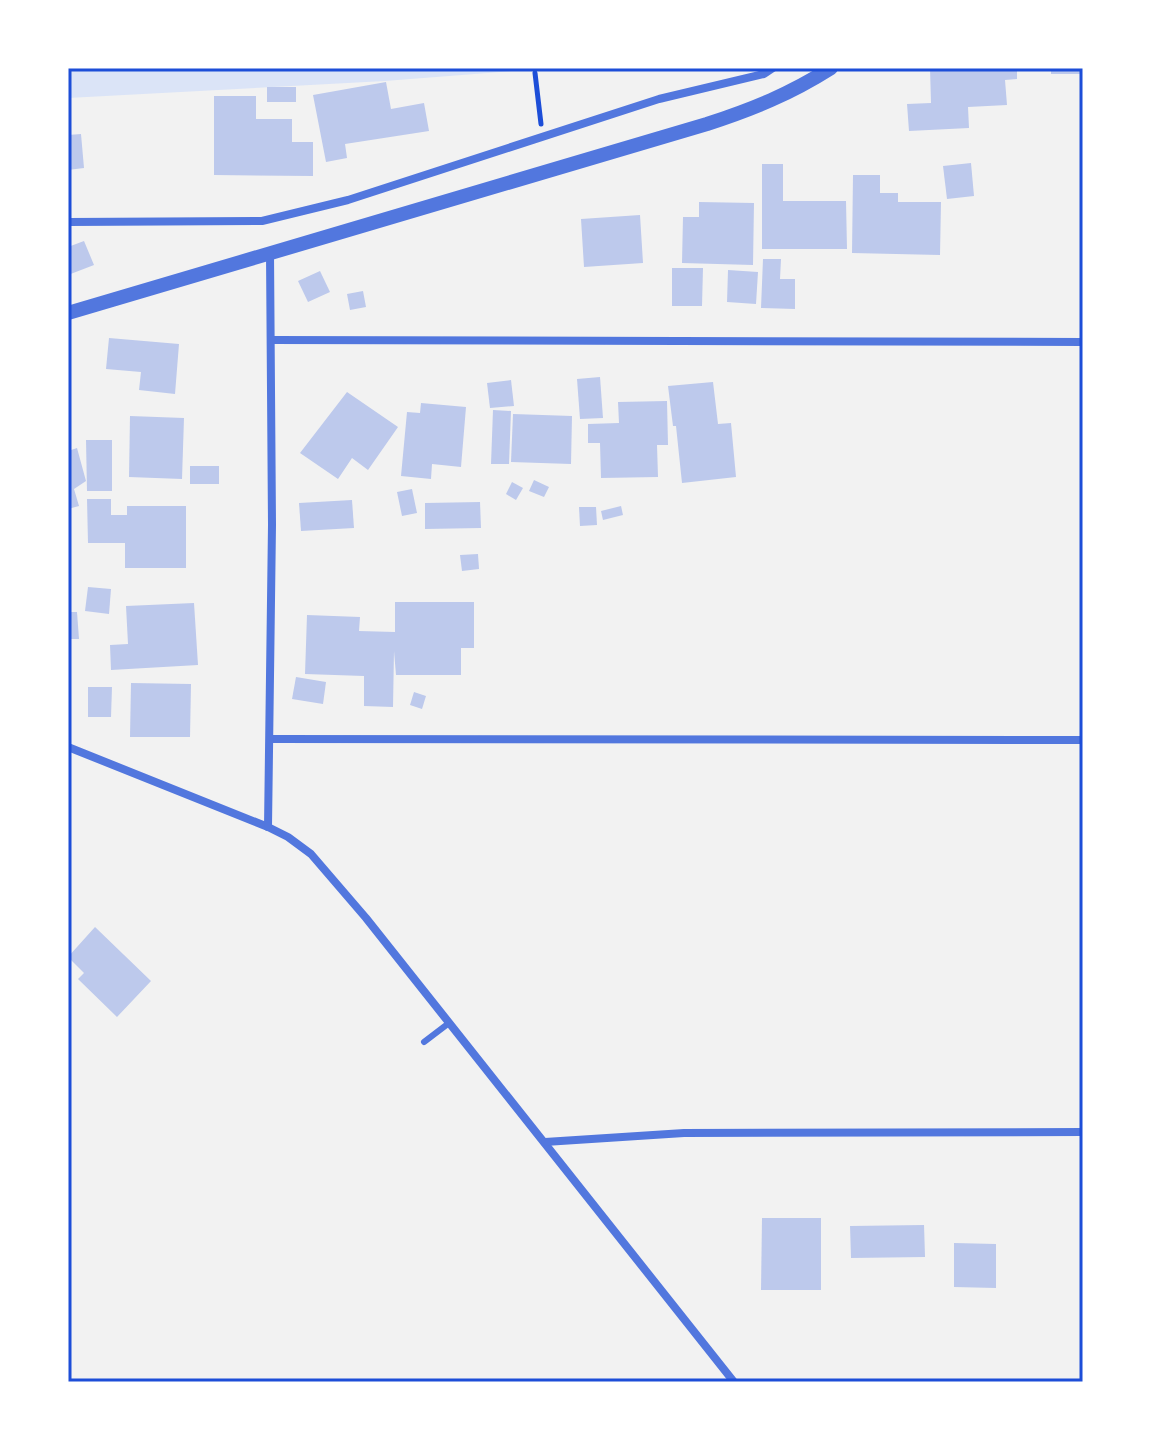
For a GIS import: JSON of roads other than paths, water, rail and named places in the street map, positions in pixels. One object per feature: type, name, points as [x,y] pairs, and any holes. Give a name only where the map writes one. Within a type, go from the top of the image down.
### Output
[{"type":"street","points":[[68,222],[262,221],[348,200],[659,99],[764,74],[773,68]]},
{"type":"street","points":[[68,313],[764,105],[804,86],[831,68]]},
{"type":"street","points":[[268,827],[271,739],[270,253]]},
{"type":"street","points":[[272,340],[1083,342]]},
{"type":"street","points":[[271,739],[1083,740]]},
{"type":"street","points":[[68,747],[268,827],[300,845],[335,880],[734,1382]]},
{"type":"street","points":[[545,1142],[684,1133],[1083,1132]]},
{"type":"lane","points":[[424,1042],[449,1023]]}]
